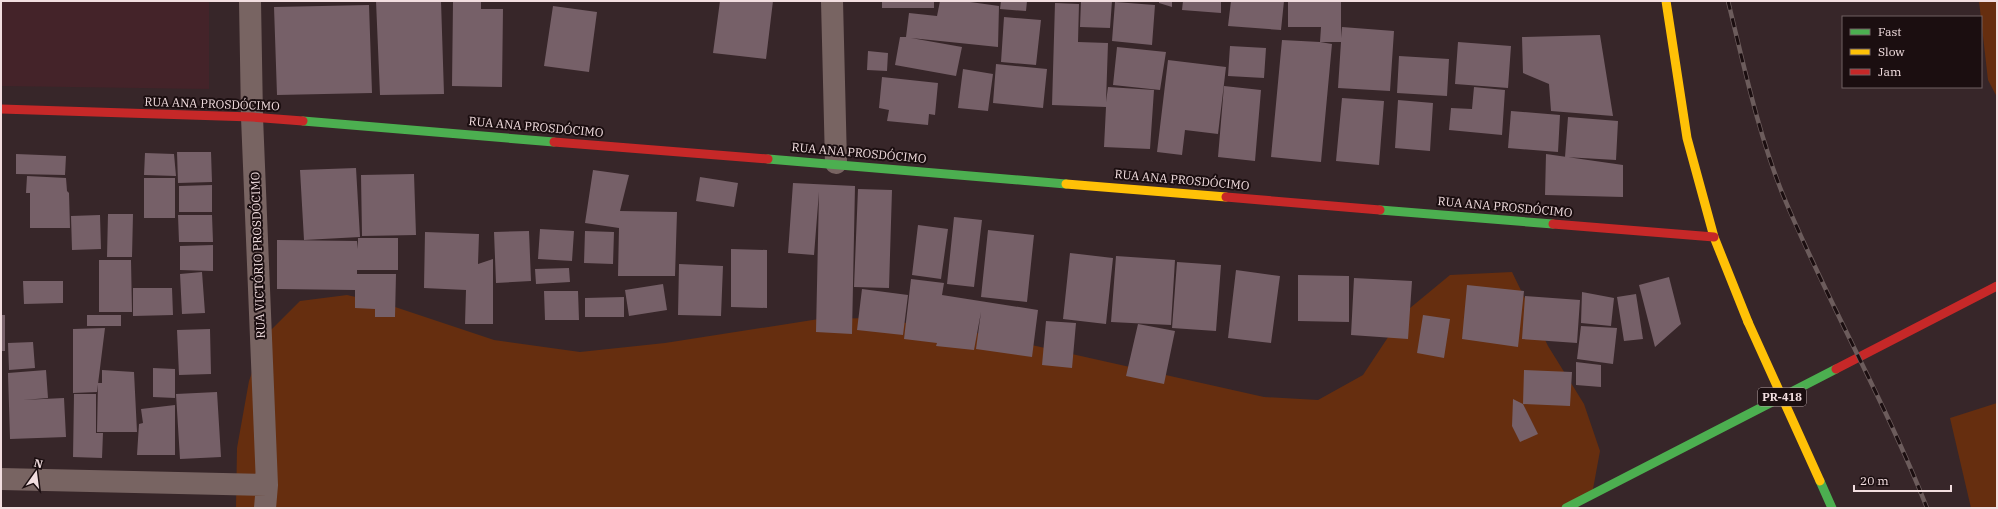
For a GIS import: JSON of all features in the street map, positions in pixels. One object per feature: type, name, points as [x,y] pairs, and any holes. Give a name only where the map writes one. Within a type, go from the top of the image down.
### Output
[{"type":"main road","points":[[1666,1],[1687,138],[1714,237],[1748,322],[1832,508]]},
{"type":"main road","name":"RUA ANA PROSDÓCIMO","points":[[1,109],[252,117],[836,163],[1714,237]]},
{"type":"main road","name":"PR-418","points":[[1566,508],[1997,286]]},
{"type":"street","name":"RUA VICTÓRIO PROSDÓCIMO","points":[[250,1],[252,117],[267,486],[265,508]]},
{"type":"street","points":[[832,1],[836,163]]},
{"type":"street","points":[[1,479],[267,486]]},
{"type":"shaded area","points":[[1,1],[209,1],[209,89],[1,86]]},
{"type":"shaded area","points":[[1979,1],[1997,1],[1997,97],[1988,80],[1982,16],[1981,16]]},
{"type":"shaded area","points":[[1512,272],[1548,346],[1584,404],[1600,451],[1593,489],[1578,508],[236,508],[237,448],[249,381],[265,336],[300,301],[347,295],[386,304],[494,340],[580,352],[665,343],[819,319],[872,318],[983,334],[1264,397],[1318,400],[1363,375],[1404,313],[1450,275]]},
{"type":"shaded area","points":[[1997,403],[1997,508],[1971,508],[1950,418]]},
{"type":"building","points":[[376,1],[441,1],[444,94],[380,95]]},
{"type":"building","points":[[453,1],[481,1],[481,9],[503,9],[502,87],[452,86]]},
{"type":"building","points":[[720,1],[773,1],[766,59],[713,53]]},
{"type":"building","points":[[882,1],[934,1],[934,8],[882,8]]},
{"type":"building","points":[[940,1],[963,1],[999,6],[998,47],[911,38],[962,47],[956,76],[895,65],[900,37],[906,37],[909,13],[937,16]]},
{"type":"building","points":[[1001,1],[1027,1],[1026,11],[1000,9]]},
{"type":"building","points":[[1081,1],[1112,1],[1110,28],[1080,27]]},
{"type":"building","points":[[1159,1],[1172,1],[1172,7],[1159,3]]},
{"type":"building","points":[[1183,1],[1221,1],[1221,13],[1182,10]]},
{"type":"building","points":[[1231,1],[1284,1],[1281,30],[1228,26]]},
{"type":"building","points":[[1288,1],[1341,1],[1341,38],[1342,27],[1394,31],[1390,91],[1338,88],[1341,42],[1320,42],[1321,27],[1288,27]]},
{"type":"building","points":[[1115,2],[1155,5],[1152,45],[1112,41]]},
{"type":"building","points":[[1055,3],[1079,4],[1078,42],[1108,43],[1106,102],[1108,87],[1154,90],[1150,149],[1104,147],[1106,107],[1052,105]]},
{"type":"building","points":[[369,5],[372,93],[277,95],[274,7]]},
{"type":"building","points":[[553,6],[597,12],[589,72],[544,66]]},
{"type":"building","points":[[1004,17],[1041,20],[1036,65],[1001,62]]},
{"type":"building","points":[[1600,35],[1613,116],[1551,111],[1549,84],[1523,73],[1522,37]]},
{"type":"building","points":[[1282,40],[1332,44],[1321,162],[1271,157]]},
{"type":"building","points":[[1458,42],[1511,46],[1508,88],[1455,84]]},
{"type":"building","points":[[1230,46],[1266,48],[1264,78],[1228,76]]},
{"type":"building","points":[[1117,47],[1166,52],[1160,90],[1113,85]]},
{"type":"building","points":[[868,51],[888,53],[887,71],[867,70]]},
{"type":"building","points":[[1399,56],[1449,59],[1447,96],[1397,93]]},
{"type":"building","points":[[1168,60],[1226,67],[1218,134],[1185,130],[1182,155],[1157,152]]},
{"type":"building","points":[[996,64],[1047,69],[1043,108],[993,103]]},
{"type":"building","points":[[963,69],[993,74],[988,111],[958,108]]},
{"type":"building","points":[[882,77],[938,83],[935,115],[929,114],[928,125],[887,121],[889,110],[879,108]]},
{"type":"building","points":[[1224,86],[1261,90],[1255,161],[1218,157]]},
{"type":"building","points":[[1474,87],[1505,90],[1502,135],[1449,130],[1451,108],[1472,109]]},
{"type":"building","points":[[1342,98],[1384,101],[1379,165],[1336,161]]},
{"type":"building","points":[[1398,100],[1433,103],[1430,151],[1395,148]]},
{"type":"building","points":[[1511,111],[1560,115],[1558,152],[1508,148]]},
{"type":"building","points":[[1568,117],[1618,121],[1616,160],[1565,157]]},
{"type":"building","points":[[177,152],[211,152],[212,182],[178,183]]},
{"type":"building","points":[[145,153],[174,154],[176,176],[144,175]]},
{"type":"building","points":[[16,154],[66,156],[65,175],[16,174]]},
{"type":"building","points":[[1546,154],[1623,165],[1623,197],[1545,195]]},
{"type":"building","points":[[356,168],[360,237],[304,240],[300,170]]},
{"type":"building","points":[[593,170],[629,175],[620,211],[677,212],[675,276],[618,276],[619,228],[585,223]]},
{"type":"building","points":[[414,174],[416,235],[362,236],[361,175]]},
{"type":"building","points":[[27,176],[66,178],[67,191],[69,193],[70,228],[30,228],[30,193],[26,193]]},
{"type":"building","points":[[700,177],[738,183],[734,207],[696,201]]},
{"type":"building","points":[[144,178],[175,178],[175,218],[144,218]]},
{"type":"building","points":[[793,183],[855,186],[852,334],[816,332],[819,192],[814,255],[788,253]]},
{"type":"building","points":[[212,185],[212,212],[179,212],[179,186]]},
{"type":"building","points":[[858,189],[892,190],[889,288],[854,287]]},
{"type":"building","points":[[108,214],[133,214],[132,257],[107,257]]},
{"type":"building","points":[[100,215],[101,249],[72,250],[71,216]]},
{"type":"building","points":[[178,215],[212,215],[213,242],[179,242]]},
{"type":"building","points":[[954,217],[982,220],[974,287],[947,284]]},
{"type":"building","points":[[918,225],[948,229],[941,279],[912,275]]},
{"type":"building","points":[[540,229],[574,231],[572,261],[538,259]]},
{"type":"building","points":[[988,230],[1034,235],[1027,302],[981,297]]},
{"type":"building","points":[[529,231],[531,281],[496,283],[494,232]]},
{"type":"building","points":[[585,231],[614,232],[613,264],[584,263]]},
{"type":"building","points":[[425,232],[479,234],[478,264],[493,259],[493,324],[465,324],[466,290],[424,288]]},
{"type":"building","points":[[358,238],[398,238],[398,270],[357,270],[357,274],[396,274],[395,317],[375,317],[375,309],[355,308],[355,290],[277,289],[277,240],[357,241],[358,249]]},
{"type":"building","points":[[213,245],[213,271],[180,270],[180,246]]},
{"type":"building","points":[[731,249],[767,250],[767,308],[731,307]]},
{"type":"building","points":[[1070,253],[1113,258],[1106,324],[1063,319]]},
{"type":"building","points":[[1116,256],[1175,260],[1171,325],[1111,322]]},
{"type":"building","points":[[99,260],[131,260],[132,312],[99,312]]},
{"type":"building","points":[[1177,262],[1221,265],[1216,331],[1172,328]]},
{"type":"building","points":[[679,264],[723,266],[721,316],[678,315]]},
{"type":"building","points":[[569,268],[570,282],[536,284],[535,269]]},
{"type":"building","points":[[1236,270],[1280,276],[1271,343],[1228,338]]},
{"type":"building","points":[[202,272],[205,313],[182,314],[180,274]]},
{"type":"building","points":[[1298,275],[1349,276],[1349,322],[1298,321]]},
{"type":"building","points":[[1669,277],[1681,324],[1655,347],[1639,285]]},
{"type":"building","points":[[1354,278],[1412,281],[1408,339],[1351,335]]},
{"type":"building","points":[[911,279],[944,283],[942,295],[1038,310],[1032,357],[976,349],[981,312],[974,350],[936,346],[937,343],[904,339]]},
{"type":"building","points":[[23,281],[63,281],[63,303],[24,304]]},
{"type":"building","points":[[663,284],[667,310],[629,316],[625,290]]},
{"type":"building","points":[[1467,285],[1524,291],[1518,347],[1462,339]]},
{"type":"building","points":[[133,288],[172,288],[173,315],[133,316]]},
{"type":"building","points":[[862,289],[908,295],[903,335],[857,330]]},
{"type":"building","points":[[544,291],[578,291],[579,320],[545,320]]},
{"type":"building","points":[[1582,292],[1614,298],[1611,326],[1581,323]]},
{"type":"building","points":[[1636,294],[1643,339],[1624,341],[1617,297]]},
{"type":"building","points":[[1525,296],[1580,300],[1577,343],[1522,339]]},
{"type":"building","points":[[624,297],[624,317],[585,317],[585,298]]},
{"type":"building","points":[[1,315],[5,315],[5,351],[1,351]]},
{"type":"building","points":[[87,315],[121,315],[121,326],[87,326]]},
{"type":"building","points":[[1423,315],[1450,319],[1444,358],[1417,353]]},
{"type":"building","points":[[1046,321],[1076,323],[1072,368],[1042,365]]},
{"type":"building","points":[[1138,324],[1175,331],[1164,384],[1126,376]]},
{"type":"building","points":[[1581,326],[1617,328],[1613,364],[1577,359]]},
{"type":"building","points":[[105,328],[97,392],[73,393],[73,329]]},
{"type":"building","points":[[210,329],[211,374],[179,375],[177,330]]},
{"type":"building","points":[[33,342],[35,368],[9,370],[8,343]]},
{"type":"building","points":[[1576,362],[1601,365],[1601,387],[1576,385]]},
{"type":"building","points":[[153,368],[175,369],[175,398],[153,397]]},
{"type":"building","points":[[46,370],[48,398],[23,400],[64,398],[66,437],[10,439],[8,373]]},
{"type":"building","points":[[102,370],[134,372],[137,432],[97,432],[98,383],[102,383]]},
{"type":"building","points":[[1524,370],[1572,372],[1570,406],[1523,404]]},
{"type":"building","points":[[217,392],[221,457],[180,459],[176,394]]},
{"type":"building","points":[[74,394],[96,394],[96,433],[103,433],[102,458],[73,457]]},
{"type":"building","points":[[1513,399],[1523,404],[1538,434],[1520,442],[1512,426]]},
{"type":"building","points":[[175,405],[175,455],[137,455],[139,424],[143,423],[141,409]]},
{"type":"railway","points":[[1728,1],[1759,124],[1783,195],[1818,274],[1875,390],[1911,468],[1927,508]]},
{"type":"traffic: fast","points":[[303,121],[554,142]]},
{"type":"traffic: fast","points":[[768,159],[1066,184]]},
{"type":"traffic: fast","points":[[1380,210],[1553,224]]},
{"type":"traffic: fast","points":[[1566,508],[1836,369]]},
{"type":"traffic: fast","points":[[1820,481],[1832,508]]},
{"type":"traffic: slow","points":[[1666,1],[1687,138],[1714,237],[1748,322]]},
{"type":"traffic: slow","points":[[1066,184],[1226,197]]},
{"type":"traffic: slow","points":[[1748,322],[1820,481]]},
{"type":"traffic: jam","points":[[1,109],[252,117],[303,121]]},
{"type":"traffic: jam","points":[[554,142],[768,159]]},
{"type":"traffic: jam","points":[[1226,197],[1380,210]]},
{"type":"traffic: jam","points":[[1553,224],[1714,237]]},
{"type":"traffic: jam","points":[[1836,369],[1997,286]]}]
